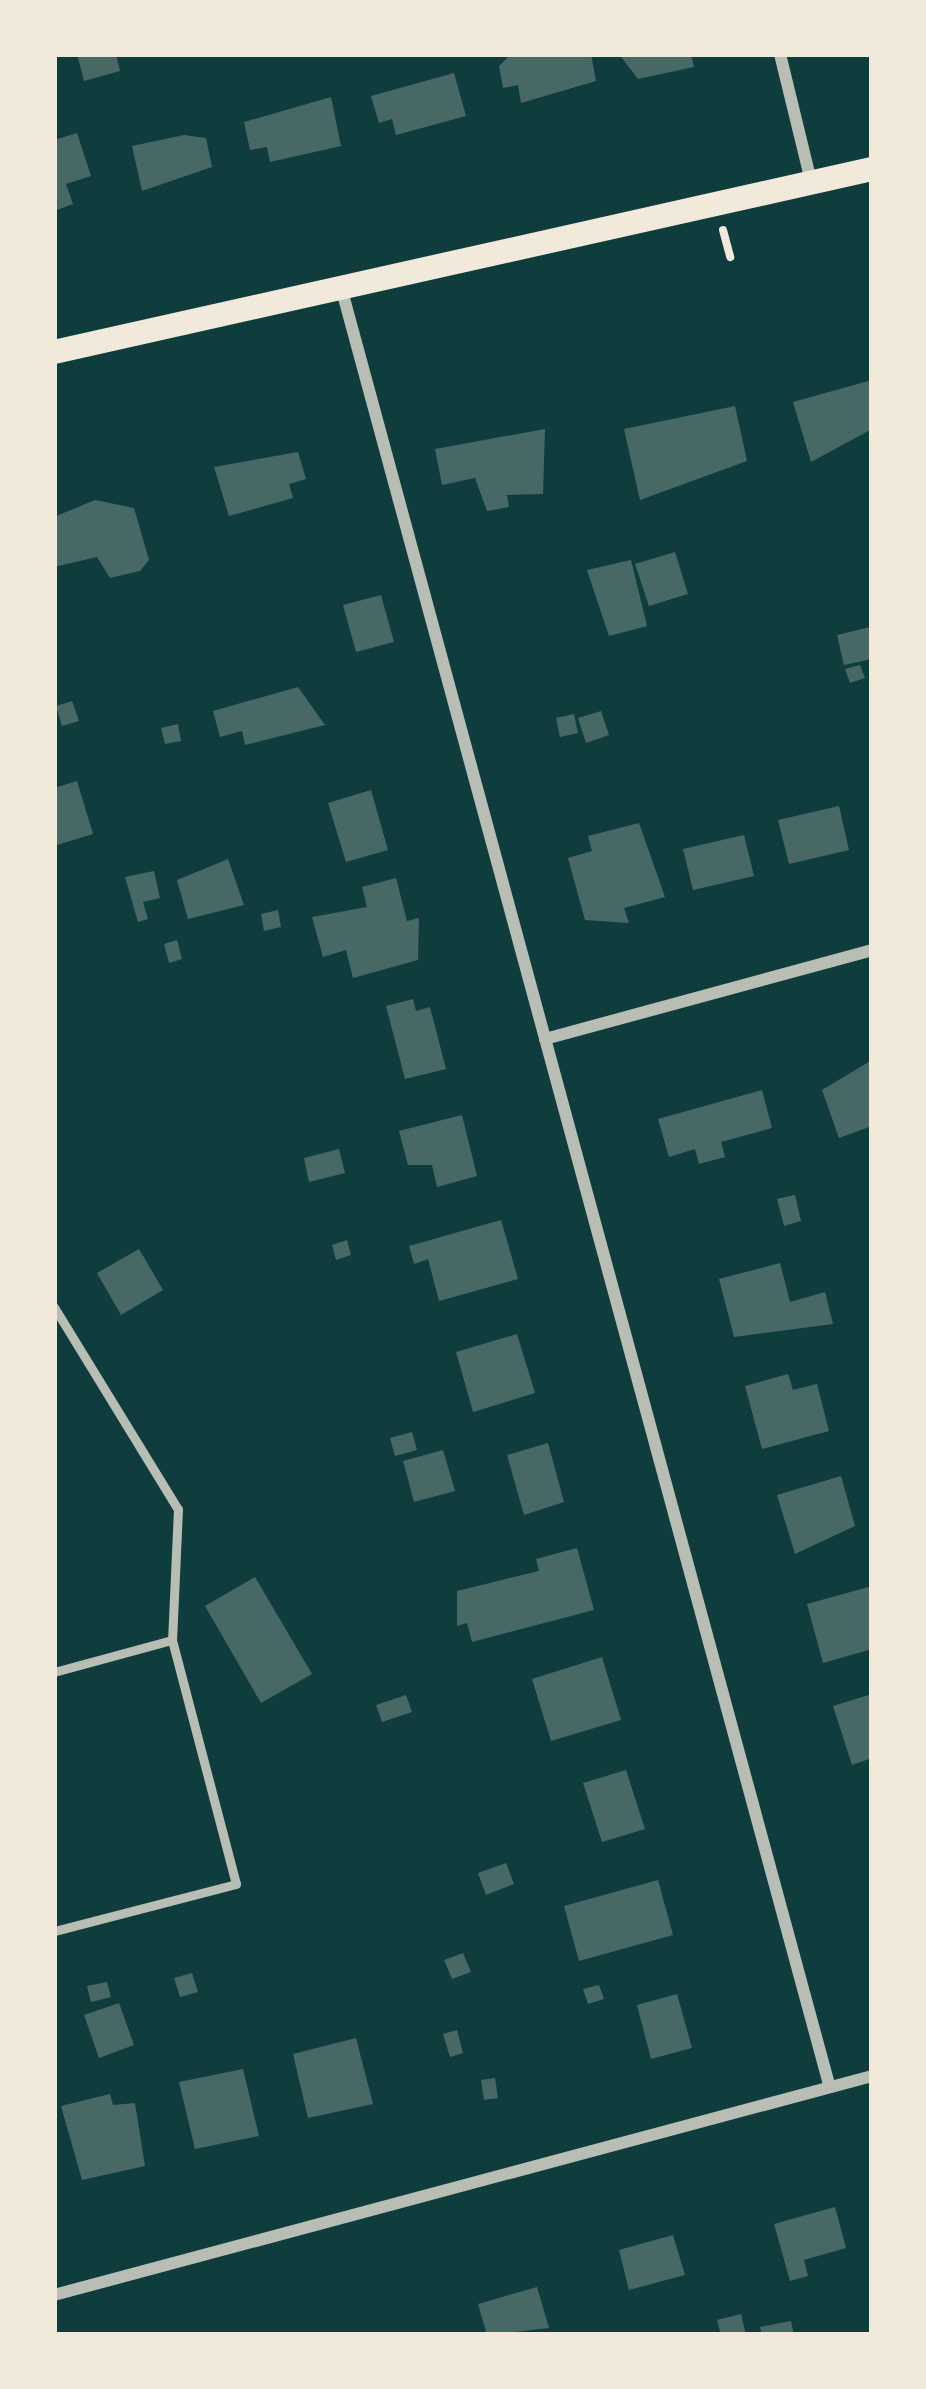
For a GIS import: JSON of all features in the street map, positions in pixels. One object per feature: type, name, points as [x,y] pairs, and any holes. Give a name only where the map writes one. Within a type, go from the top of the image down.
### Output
[{"type":"main road","points":[[54,352],[872,169]]},
{"type":"street","points":[[780,54],[812,182]]},
{"type":"street","points":[[341,286],[829,2084]]},
{"type":"street","points":[[545,1039],[872,950]]},
{"type":"street","points":[[54,2295],[872,2076]]},
{"type":"lane","points":[[54,1307],[178,1509],[172,1640],[236,1884],[54,1931]]},
{"type":"lane","points":[[54,1672],[172,1640]]},
{"type":"building","points":[[77,54],[116,54],[120,71],[84,81]]},
{"type":"building","points":[[511,54],[591,54],[596,81],[521,103],[518,85],[503,88],[499,66]]},
{"type":"building","points":[[619,54],[691,54],[694,67],[638,79]]},
{"type":"building","points":[[454,73],[466,116],[396,135],[392,119],[379,123],[371,96]]},
{"type":"building","points":[[331,97],[341,146],[270,162],[267,147],[250,150],[244,122]]},
{"type":"building","points":[[77,133],[91,176],[66,184],[73,204],[54,211],[54,140]]},
{"type":"building","points":[[184,135],[206,138],[212,167],[142,191],[132,146]]},
{"type":"building","points":[[872,380],[872,429],[811,462],[793,402]]},
{"type":"building","points":[[735,406],[747,461],[640,500],[624,429]]},
{"type":"building","points":[[545,429],[543,494],[507,495],[509,507],[487,511],[475,478],[442,485],[435,449]]},
{"type":"building","points":[[298,452],[306,479],[289,484],[293,498],[229,516],[214,467]]},
{"type":"building","points":[[95,500],[134,508],[149,560],[140,571],[110,578],[97,557],[54,567],[54,517]]},
{"type":"building","points":[[675,552],[688,594],[649,606],[635,564]]},
{"type":"building","points":[[631,560],[647,626],[609,636],[587,570]]},
{"type":"building","points":[[381,595],[394,642],[356,652],[343,605]]},
{"type":"building","points":[[870,627],[872,659],[844,665],[837,635]]},
{"type":"building","points":[[860,665],[865,678],[850,683],[845,669]]},
{"type":"building","points":[[298,687],[325,725],[245,745],[242,731],[220,737],[213,711]]},
{"type":"building","points":[[72,701],[79,721],[62,726],[56,706]]},
{"type":"building","points":[[601,711],[609,735],[586,743],[578,718]]},
{"type":"building","points":[[574,714],[578,733],[560,737],[556,718]]},
{"type":"building","points":[[178,724],[181,741],[165,744],[161,728]]},
{"type":"building","points":[[77,781],[93,834],[54,846],[54,788]]},
{"type":"building","points":[[371,790],[388,850],[346,862],[328,803]]},
{"type":"building","points":[[839,806],[849,850],[789,864],[778,820]]},
{"type":"building","points":[[639,823],[665,897],[624,908],[629,923],[585,920],[568,858],[592,851],[588,836]]},
{"type":"building","points":[[744,835],[754,876],[693,890],[683,849]]},
{"type":"building","points":[[228,859],[244,905],[188,919],[177,880]]},
{"type":"building","points":[[154,871],[160,898],[143,902],[148,919],[138,922],[125,877]]},
{"type":"building","points":[[396,878],[407,921],[419,918],[418,960],[353,978],[346,950],[323,957],[312,917],[367,907],[362,887]]},
{"type":"building","points":[[278,910],[281,927],[264,931],[261,914]]},
{"type":"building","points":[[177,940],[182,959],[169,963],[164,944]]},
{"type":"building","points":[[413,999],[416,1011],[430,1007],[446,1069],[405,1079],[386,1006]]},
{"type":"building","points":[[872,1060],[872,1126],[839,1138],[822,1090]]},
{"type":"building","points":[[762,1090],[772,1128],[721,1142],[725,1157],[699,1164],[695,1149],[669,1157],[658,1119]]},
{"type":"building","points":[[462,1115],[477,1176],[437,1187],[432,1165],[408,1165],[399,1131]]},
{"type":"building","points":[[339,1149],[345,1173],[309,1182],[304,1158]]},
{"type":"building","points":[[795,1195],[801,1221],[784,1226],[777,1199]]},
{"type":"building","points":[[501,1220],[518,1279],[439,1301],[428,1259],[414,1264],[409,1246]]},
{"type":"building","points":[[347,1240],[351,1255],[336,1260],[332,1245]]},
{"type":"building","points":[[139,1249],[163,1290],[121,1315],[97,1273]]},
{"type":"building","points":[[780,1263],[790,1302],[825,1292],[833,1324],[734,1337],[719,1279]]},
{"type":"building","points":[[517,1334],[535,1393],[473,1412],[456,1352]]},
{"type":"building","points":[[788,1374],[793,1390],[817,1384],[829,1431],[762,1449],[745,1386]]},
{"type":"building","points":[[412,1432],[417,1450],[395,1456],[390,1438]]},
{"type":"building","points":[[548,1443],[564,1502],[524,1515],[507,1455]]},
{"type":"building","points":[[443,1450],[455,1491],[414,1502],[403,1461]]},
{"type":"building","points":[[841,1476],[855,1526],[795,1554],[777,1495]]},
{"type":"building","points":[[577,1548],[594,1610],[472,1642],[467,1623],[457,1626],[457,1591],[539,1571],[536,1559]]},
{"type":"building","points":[[255,1577],[312,1674],[261,1703],[205,1606]]},
{"type":"building","points":[[872,1586],[872,1649],[823,1663],[807,1604]]},
{"type":"building","points":[[602,1657],[621,1720],[551,1741],[532,1679]]},
{"type":"building","points":[[872,1694],[872,1758],[852,1765],[833,1706]]},
{"type":"building","points":[[406,1695],[412,1712],[382,1722],[376,1705]]},
{"type":"building","points":[[626,1770],[645,1829],[602,1842],[583,1783]]},
{"type":"building","points":[[506,1863],[514,1884],[486,1895],[478,1873]]},
{"type":"building","points":[[658,1880],[673,1935],[579,1961],[564,1906]]},
{"type":"building","points":[[463,1953],[471,1972],[452,1979],[444,1960]]},
{"type":"building","points":[[192,1973],[198,1992],[180,1997],[174,1978]]},
{"type":"building","points":[[107,1982],[111,1997],[91,2002],[87,1986]]},
{"type":"building","points":[[599,1985],[604,1999],[588,2004],[583,1989]]},
{"type":"building","points":[[677,1994],[692,2048],[651,2059],[637,2005]]},
{"type":"building","points":[[119,2003],[134,2045],[99,2058],[84,2015]]},
{"type":"building","points":[[457,2030],[463,2053],[450,2057],[443,2034]]},
{"type":"building","points":[[356,2038],[373,2104],[308,2118],[293,2054]]},
{"type":"building","points":[[243,2069],[259,2136],[195,2149],[179,2082]]},
{"type":"building","points":[[495,2078],[498,2098],[484,2100],[481,2080]]},
{"type":"building","points":[[110,2094],[113,2105],[135,2103],[145,2166],[82,2180],[61,2106]]},
{"type":"building","points":[[835,2207],[846,2248],[804,2260],[808,2276],[790,2281],[774,2224]]},
{"type":"building","points":[[673,2235],[685,2275],[629,2290],[619,2250]]},
{"type":"building","points":[[537,2287],[549,2328],[487,2335],[478,2304]]},
{"type":"building","points":[[741,2314],[746,2335],[721,2335],[717,2320]]},
{"type":"building","points":[[791,2321],[794,2335],[762,2335],[760,2327]]}]
